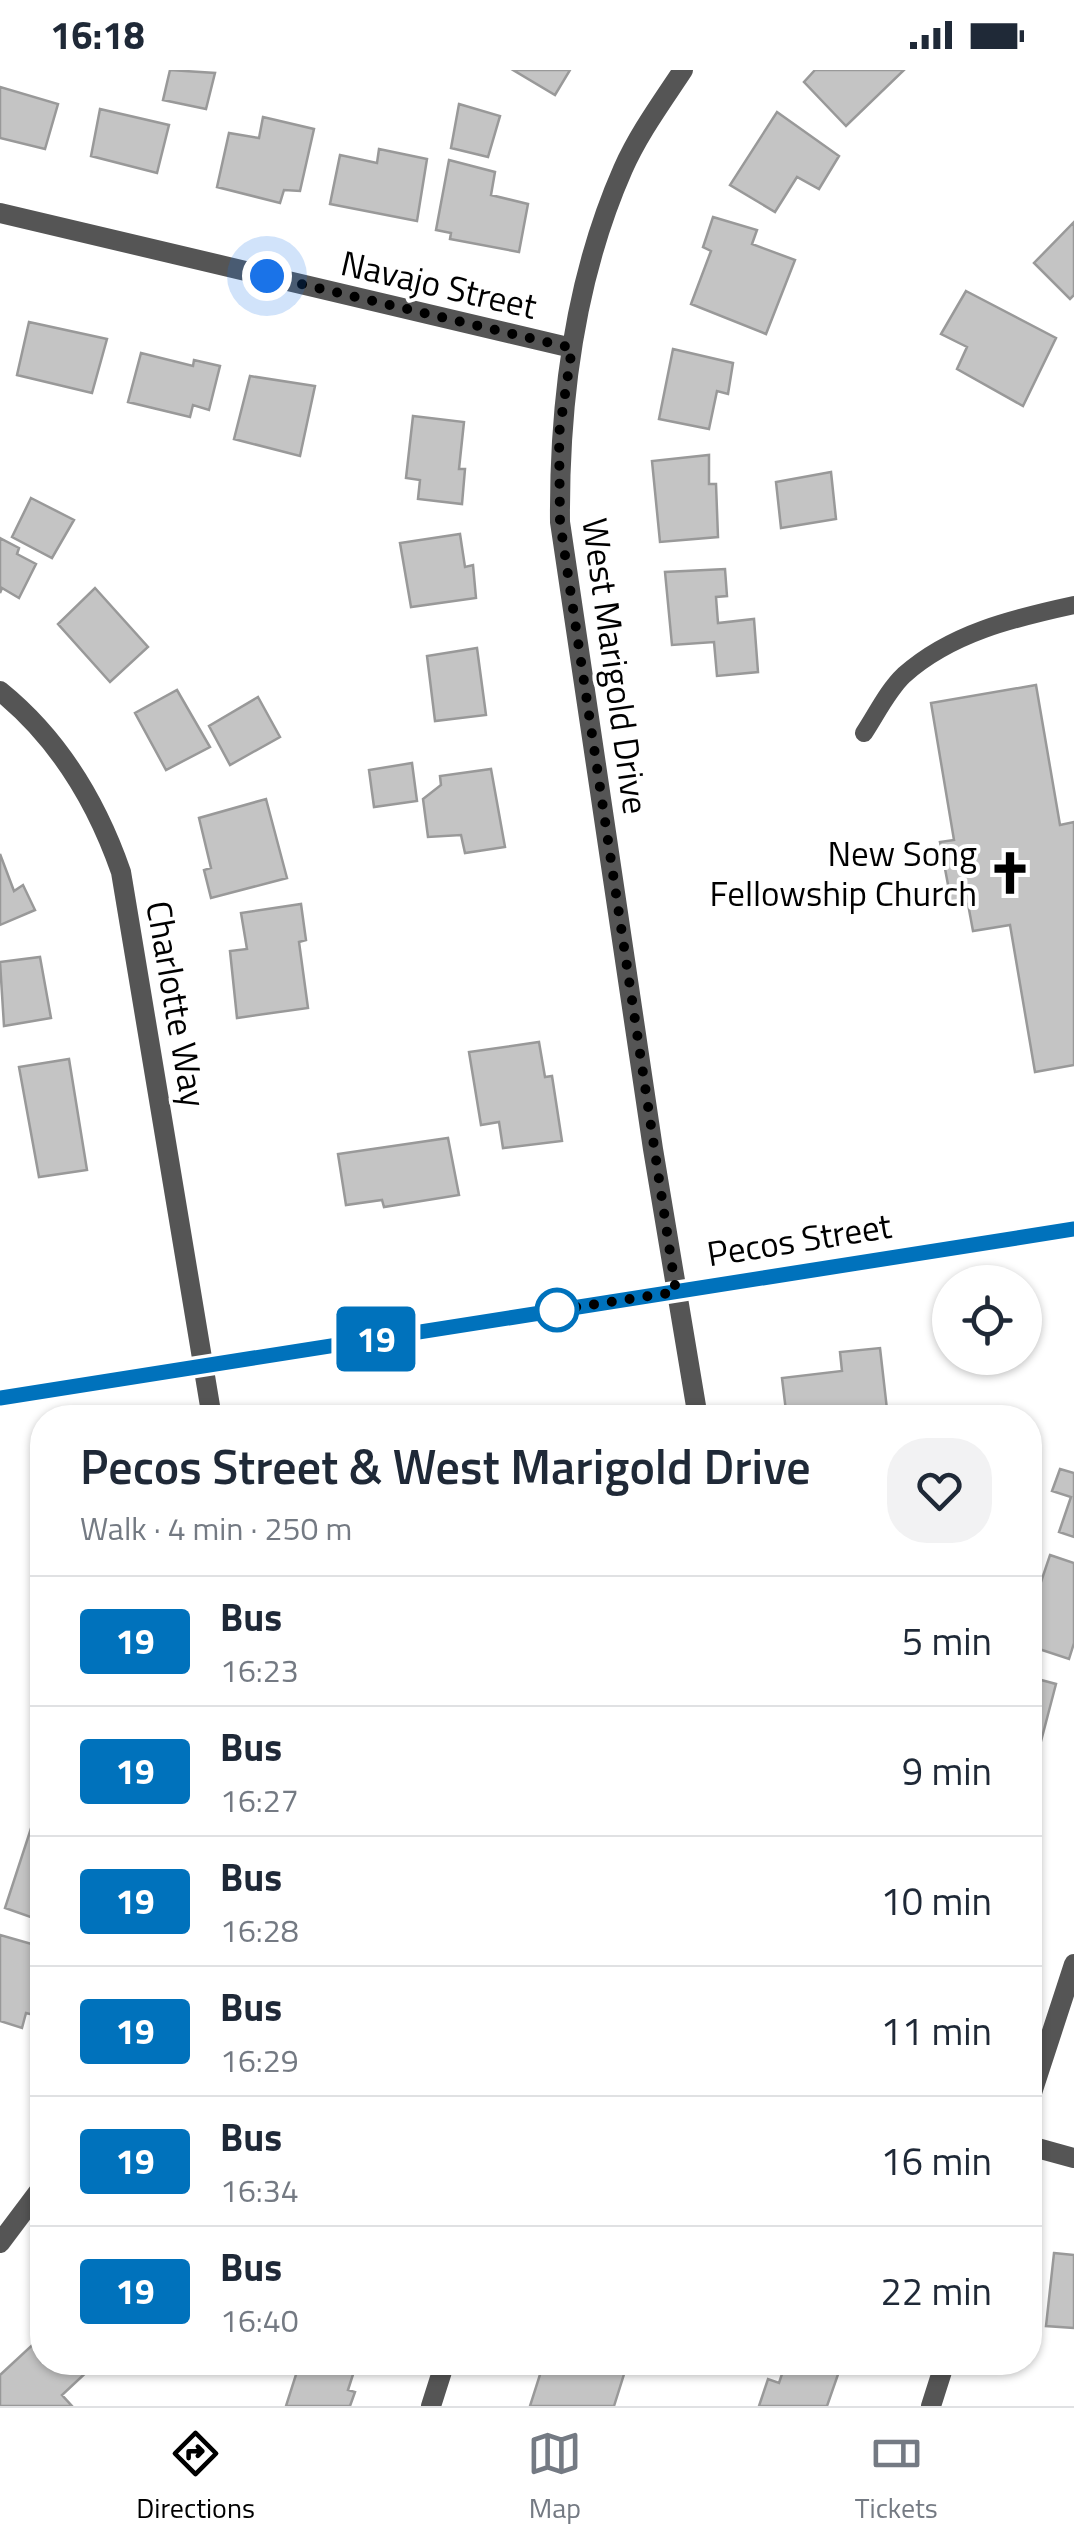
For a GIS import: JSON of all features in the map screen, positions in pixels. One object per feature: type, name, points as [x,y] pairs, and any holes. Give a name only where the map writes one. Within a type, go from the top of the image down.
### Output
[{"type":"main road","name":"Pecos Street","points":[[0,1398],[1074,1229]]},
{"type":"street","name":"West Marigold Drive","points":[[683,70],[623,169],[584,284],[559,434],[560,522],[696,1405]]},
{"type":"street","name":"Navajo Street","points":[[0,213],[572,348]]},
{"type":"street","name":"Charlotte Way","points":[[0,691],[38,728],[76,776],[108,835],[121,872],[210,1405]]},
{"type":"street","points":[[1042,2062],[1074,1964]]},
{"type":"street","points":[[1042,2149],[1074,2158]]},
{"type":"street","points":[[0,2242],[30,2203]]},
{"type":"street","points":[[431,2406],[442,2375]]},
{"type":"street","points":[[931,2406],[941,2375]]},
{"type":"lane","points":[[864,733],[902,677],[950,644],[1008,619],[1074,606]]},
{"type":"building","points":[[170,70],[215,73],[206,109],[163,100]]},
{"type":"building","points":[[513,70],[570,70],[555,95]]},
{"type":"building","points":[[815,70],[904,70],[846,126],[804,82]]},
{"type":"building","points":[[0,87],[58,104],[45,149],[0,138]]},
{"type":"building","points":[[459,104],[500,116],[488,157],[451,148]]},
{"type":"building","points":[[100,109],[169,125],[157,173],[91,156]]},
{"type":"building","points":[[777,112],[839,156],[819,189],[797,177],[775,212],[730,185]]},
{"type":"building","points":[[263,117],[314,129],[300,191],[284,190],[280,203],[217,187],[229,133],[259,138]]},
{"type":"building","points":[[379,149],[427,159],[417,221],[330,204],[340,155],[377,163]]},
{"type":"building","points":[[449,160],[495,172],[491,195],[528,204],[519,252],[450,239],[451,233],[436,230]]},
{"type":"building","points":[[713,217],[757,230],[752,244],[795,260],[766,334],[691,304],[711,251],[703,247]]},
{"type":"building","points":[[1074,222],[1074,295],[1070,299],[1034,263]]},
{"type":"building","points":[[966,291],[1056,338],[1023,406],[957,369],[967,347],[941,334]]},
{"type":"building","points":[[29,322],[107,339],[92,393],[17,375]]},
{"type":"building","points":[[673,349],[733,363],[728,394],[717,391],[709,429],[659,419]]},
{"type":"building","points":[[141,353],[193,366],[194,360],[220,366],[209,410],[193,405],[190,417],[128,402]]},
{"type":"building","points":[[250,376],[315,386],[300,456],[234,439]]},
{"type":"building","points":[[413,416],[464,422],[459,469],[465,469],[462,504],[418,499],[420,480],[406,478]]},
{"type":"building","points":[[709,455],[709,484],[716,484],[718,537],[660,542],[652,461]]},
{"type":"building","points":[[831,472],[836,519],[781,528],[776,482]]},
{"type":"building","points":[[31,498],[74,520],[52,558],[12,537]]},
{"type":"building","points":[[460,534],[465,567],[473,565],[476,598],[411,607],[400,543]]},
{"type":"building","points":[[0,538],[19,548],[17,554],[36,564],[19,598],[2,588],[0,593]]},
{"type":"building","points":[[725,569],[727,596],[716,597],[718,623],[754,619],[758,672],[717,676],[714,642],[672,645],[665,572]]},
{"type":"building","points":[[95,588],[148,647],[110,682],[58,624]]},
{"type":"building","points":[[477,648],[486,715],[435,721],[427,656]]},
{"type":"building","name":"New Song Fellowship Church","points":[[1036,685],[1060,825],[1074,822],[1074,1065],[1035,1072],[1010,925],[973,931],[968,904],[952,906],[940,842],[954,840],[931,703]]},
{"type":"building","points":[[177,690],[210,747],[166,770],[135,713]]},
{"type":"building","points":[[258,697],[280,737],[230,765],[209,726]]},
{"type":"building","points":[[412,763],[417,801],[374,807],[369,770]]},
{"type":"building","points":[[491,769],[505,847],[465,853],[461,835],[428,837],[423,799],[441,785],[440,776]]},
{"type":"building","points":[[266,799],[287,878],[211,898],[204,870],[211,868],[199,818]]},
{"type":"building","points":[[0,854],[14,891],[23,885],[35,910],[0,925]]},
{"type":"building","points":[[301,904],[306,940],[299,942],[308,1008],[237,1018],[230,951],[247,949],[241,913]]},
{"type":"building","points":[[40,957],[51,1018],[4,1026],[0,962]]},
{"type":"building","points":[[539,1042],[545,1077],[552,1076],[562,1141],[503,1148],[499,1122],[481,1125],[469,1052]]},
{"type":"building","points":[[69,1059],[87,1170],[39,1177],[19,1067]]},
{"type":"building","points":[[448,1138],[459,1195],[384,1207],[382,1200],[346,1205],[338,1154]]},
{"type":"building","points":[[880,1348],[887,1405],[785,1405],[782,1378],[842,1371],[840,1352]]},
{"type":"building","points":[[1060,1469],[1074,1473],[1074,1537],[1059,1532],[1071,1497],[1052,1491]]},
{"type":"building","points":[[1050,1555],[1074,1563],[1074,1643],[1069,1659],[1042,1650],[1042,1579]]},
{"type":"building","points":[[1042,1680],[1056,1684],[1042,1737]]},
{"type":"building","points":[[30,1831],[30,1917],[5,1908]]},
{"type":"building","points":[[0,1935],[30,1944],[30,2014],[26,2013],[22,2028],[0,2021]]},
{"type":"building","points":[[1054,2253],[1074,2255],[1074,2328],[1046,2326]]},
{"type":"building","points":[[30,2347],[30,2375],[83,2375],[62,2395],[72,2406],[0,2406],[0,2375]]},
{"type":"building","points":[[296,2375],[353,2375],[348,2390],[355,2392],[350,2406],[286,2406]]},
{"type":"building","points":[[540,2375],[624,2375],[614,2406],[530,2406]]},
{"type":"building","points":[[782,2375],[838,2375],[827,2406],[759,2406],[768,2379],[779,2383]]},
{"type":"bus line","name":"19","points":[[0,1398],[1074,1229]]},
{"type":"place","name":"New Song Fellowship Church","points":[[1010,873]]},
{"type":"route","points":[[267,276],[572,348],[559,434],[560,522],[676,1292],[557,1310]]}]
